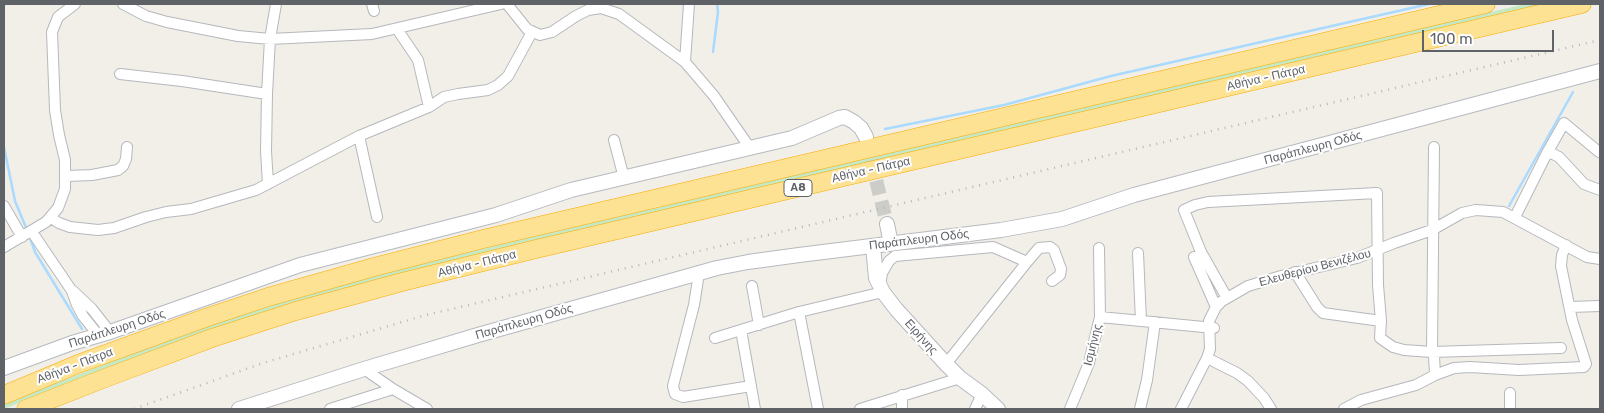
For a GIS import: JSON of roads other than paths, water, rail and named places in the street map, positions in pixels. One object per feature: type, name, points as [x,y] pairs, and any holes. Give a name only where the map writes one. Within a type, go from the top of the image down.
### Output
[{"type":"highway","name":"Αθήνα - Πάτρα","points":[[4,395],[78,364],[205,318],[275,294],[374,267],[483,239],[1486,4]]},
{"type":"highway","name":"Αθήνα - Πάτρα","points":[[26,409],[212,338],[282,315],[381,288],[524,252],[1582,4]]},
{"type":"main road","name":"Παράπλευρη Οδός","points":[[239,409],[497,329],[699,273],[748,262],[1001,230],[1062,219],[1134,195],[1600,71]]},
{"type":"main road","name":"Παράπλευρη Οδός","points":[[4,368],[300,266],[496,215],[559,193],[792,138],[844,117],[858,125],[866,137]]},
{"type":"main road","points":[[887,224],[891,244]]},
{"type":"main road","name":"Ειρήνης","points":[[873,246],[876,278],[881,290],[946,364],[998,409]]},
{"type":"street","points":[[123,4],[146,16],[167,22],[238,36],[270,39],[372,34],[501,4]]},
{"type":"street","points":[[268,184],[266,151],[267,94],[270,39],[276,4]]},
{"type":"street","points":[[507,4],[523,25],[540,35],[552,32],[582,12],[601,8],[619,14],[685,62],[714,96],[750,148]]},
{"type":"street","points":[[685,62],[689,4]]},
{"type":"street","points":[[4,247],[32,232],[51,218],[58,208],[65,189],[65,160],[58,135],[55,110],[52,43],[53,26],[58,17],[70,5]]},
{"type":"street","points":[[397,29],[418,60],[429,107]]},
{"type":"street","points":[[51,218],[58,223],[70,227],[98,230],[114,228],[166,212],[191,209],[226,199],[268,184],[359,136],[429,107],[449,96],[488,90],[498,85],[508,76],[532,32]]},
{"type":"street","points":[[120,74],[267,94]]},
{"type":"street","points":[[1515,217],[1547,152],[1564,123],[1600,151]]},
{"type":"street","points":[[359,136],[377,217]]},
{"type":"street","points":[[614,140],[624,178]]},
{"type":"street","points":[[66,176],[92,176],[118,170],[123,166],[126,159],[127,147]]},
{"type":"street","points":[[1434,147],[1432,352],[1435,375]]},
{"type":"street","points":[[1547,152],[1559,157],[1584,184],[1600,190]]},
{"type":"street","points":[[1227,298],[1201,252],[1187,222],[1184,210],[1195,205],[1248,200],[1377,193],[1380,338],[1383,342],[1404,350],[1432,352],[1561,348]]},
{"type":"street","points":[[4,206],[22,237]]},
{"type":"street","name":"Ελευθερίου Βενιζέλου","points":[[1216,307],[1248,286],[1295,272],[1356,258],[1394,242],[1432,230],[1468,211],[1503,212],[1587,256],[1600,259]]},
{"type":"street","points":[[32,232],[72,291],[92,309],[104,334]]},
{"type":"street","points":[[1344,409],[1361,400],[1416,385],[1454,368],[1510,370],[1584,367],[1586,364],[1572,320],[1561,266],[1562,255],[1566,245]]},
{"type":"street","points":[[715,338],[799,312],[881,290],[882,273],[889,261],[896,256],[993,246],[1027,262]]},
{"type":"street","points":[[946,364],[1039,248],[1050,247],[1057,256],[1060,275],[1052,281]]},
{"type":"street","name":"Ισμήνης","points":[[1070,409],[1089,363],[1100,318],[1100,248]]},
{"type":"street","points":[[1138,252],[1141,321]]},
{"type":"street","points":[[1181,409],[1207,358],[1212,328],[1209,321],[1216,307],[1194,257]]},
{"type":"street","points":[[1295,272],[1312,302],[1323,313],[1381,321]]},
{"type":"street","points":[[699,273],[694,305],[674,386],[675,394],[691,396],[751,386]]},
{"type":"street","points":[[752,286],[760,325]]},
{"type":"street","points":[[1570,307],[1600,306]]},
{"type":"street","points":[[799,312],[818,409]]},
{"type":"street","points":[[1100,318],[1212,328]]},
{"type":"street","points":[[1140,409],[1148,380],[1155,322]]},
{"type":"street","points":[[741,330],[755,409]]},
{"type":"street","points":[[1207,358],[1237,373],[1248,381],[1264,398],[1271,409]]},
{"type":"street","points":[[364,369],[427,409]]},
{"type":"street","points":[[860,409],[960,378]]},
{"type":"street","points":[[330,409],[393,389]]},
{"type":"street","points":[[1510,393],[1510,409]]},
{"type":"street","points":[[975,409],[982,394]]},
{"type":"street","points":[[902,395],[902,409]]},
{"type":"waterway","points":[[713,52],[718,12],[717,4]]},
{"type":"waterway","points":[[885,129],[1004,105],[1111,76],[1429,4]]},
{"type":"waterway","points":[[1509,206],[1573,92]]},
{"type":"waterway","points":[[4,147],[15,201],[27,230]]},
{"type":"waterway","points":[[29,235],[35,252],[82,329]]},
{"type":"tunnel","points":[[866,140],[887,224]]},
{"type":"railway","points":[[134,409],[263,363],[426,315],[1600,40]]}]
